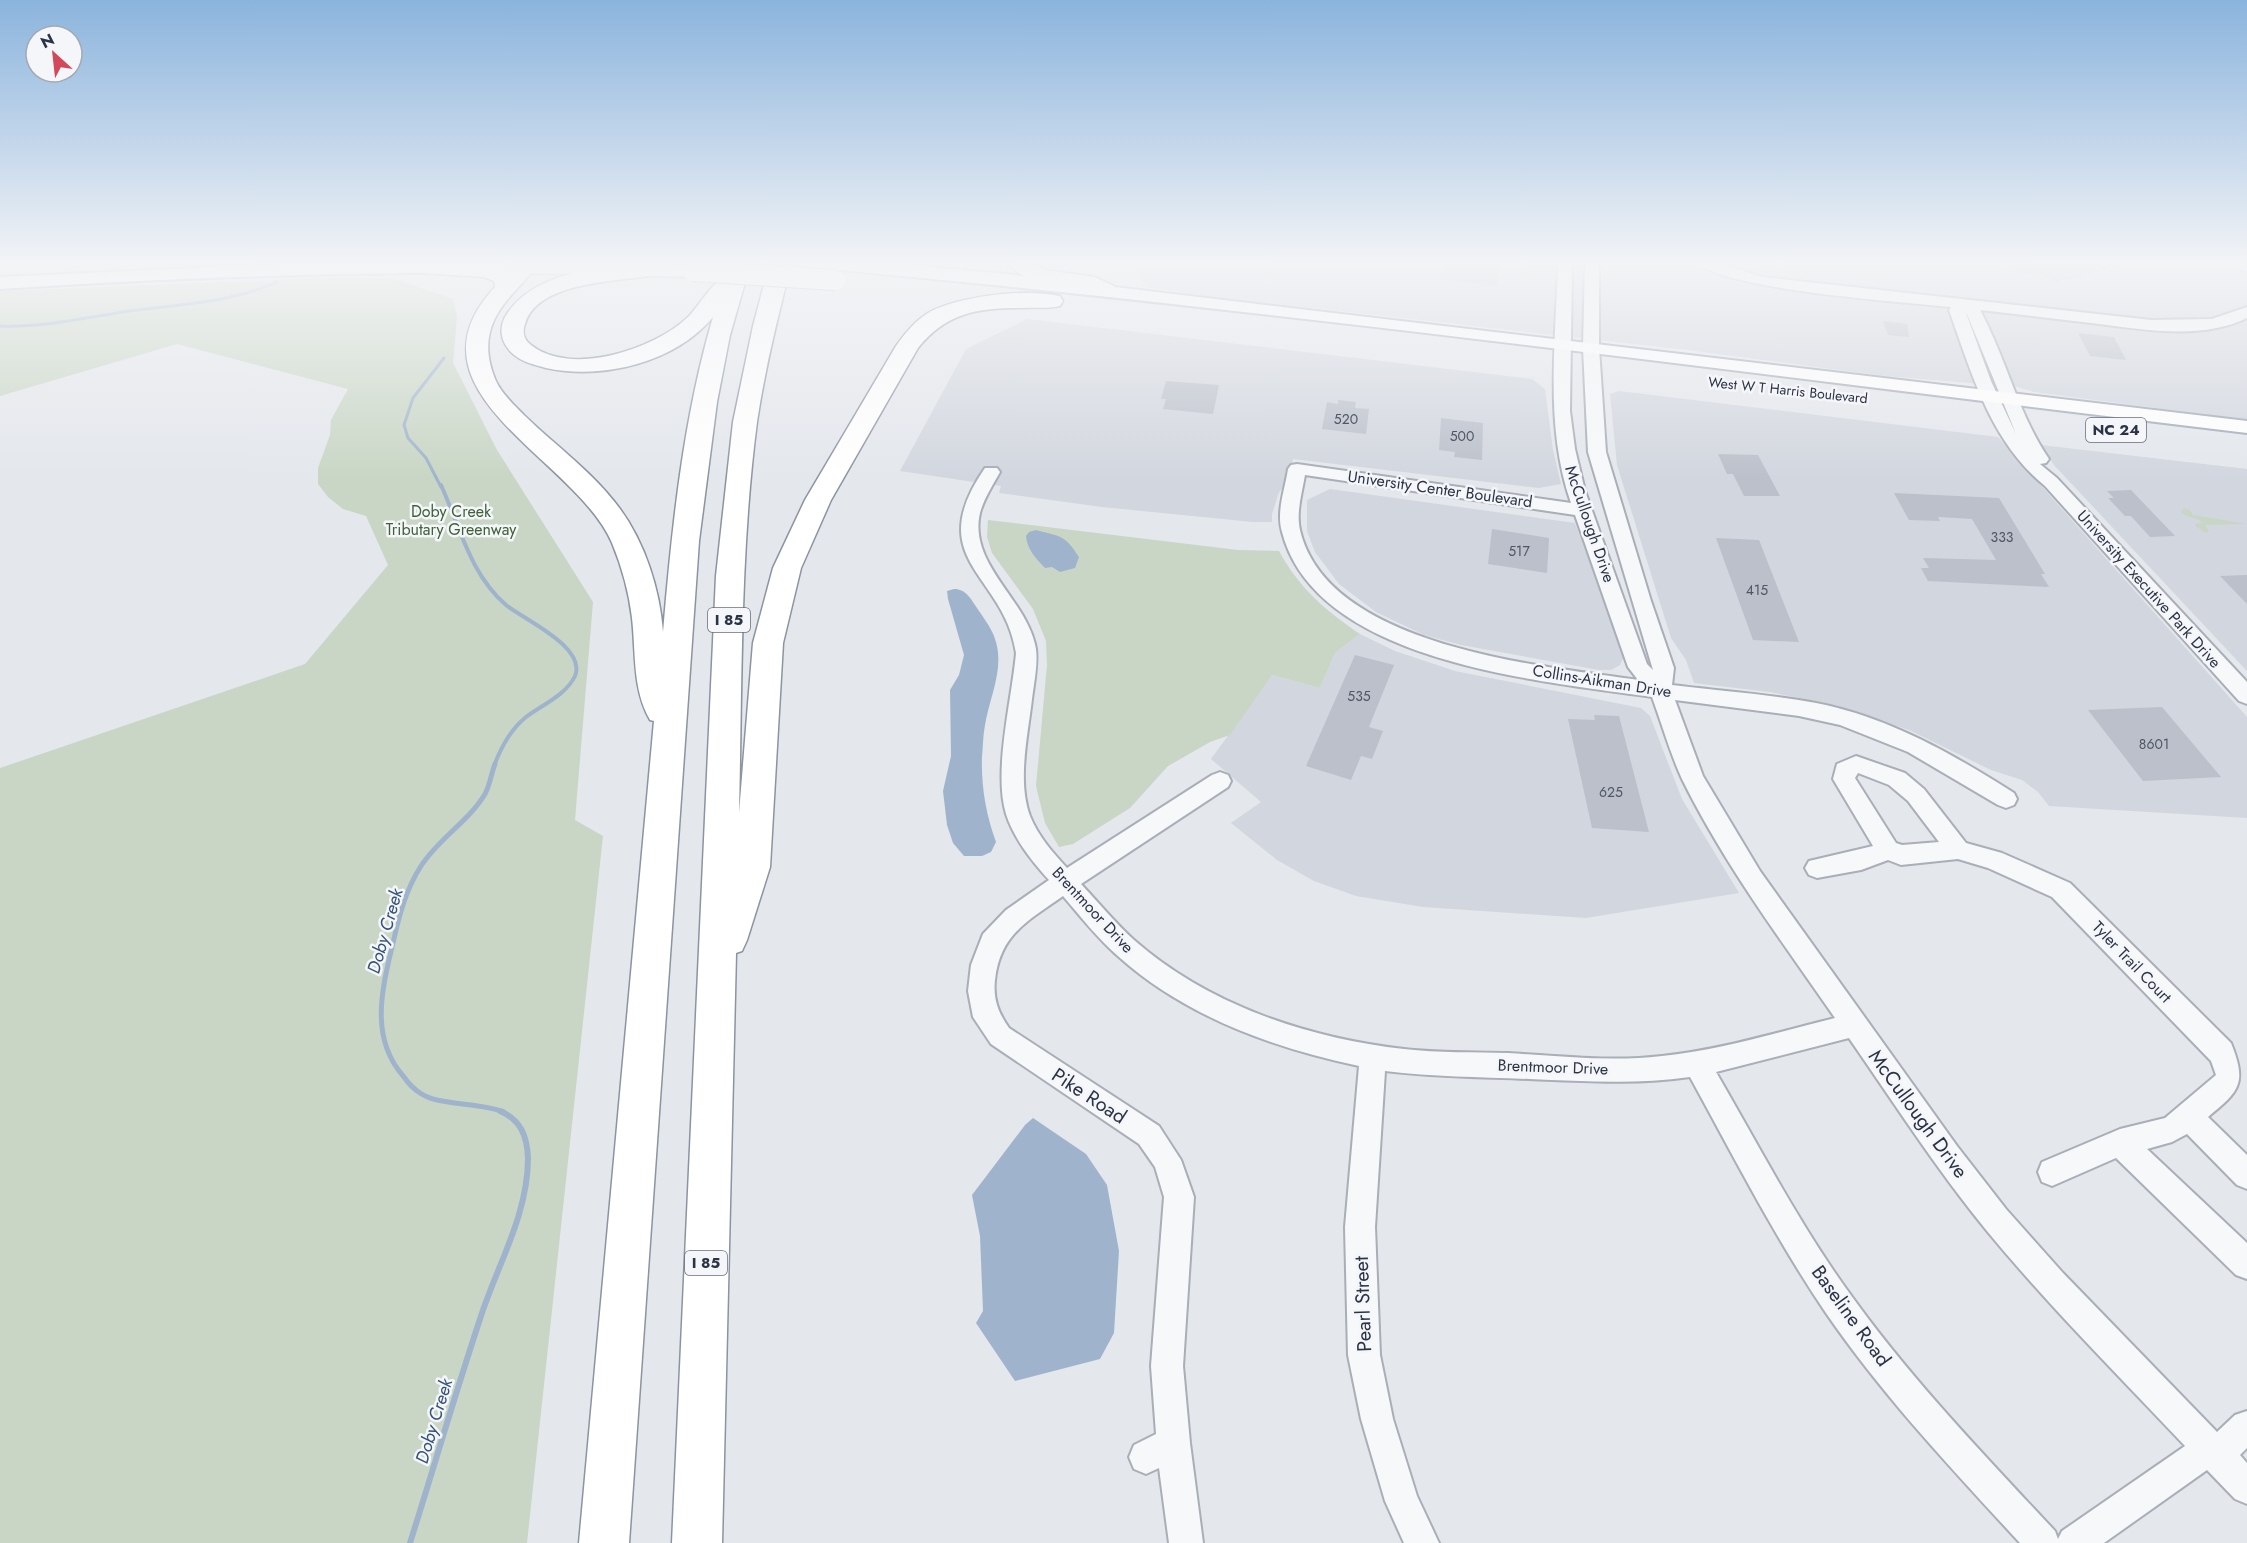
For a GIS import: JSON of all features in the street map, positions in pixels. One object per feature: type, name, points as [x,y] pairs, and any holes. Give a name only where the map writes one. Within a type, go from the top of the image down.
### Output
[{"type":"highway","points":[[479,334],[476,341],[476,366],[492,396],[572,474],[613,519],[627,549],[641,589],[654,690],[668,734]]},
{"type":"highway","points":[[514,334],[515,342],[522,349],[538,358],[564,364],[603,363],[637,356],[670,342],[681,334]]},
{"type":"highway","points":[[604,1543],[685,541],[698,444],[719,334]]},
{"type":"highway","name":"I 85","points":[[697,1543],[734,529],[745,422],[762,334]]},
{"type":"highway","points":[[716,982],[752,867],[768,643],[787,568],[818,500],[908,346],[918,334]]},
{"type":"main road","name":"West W T Harris Boulevard","points":[[1370,334],[1562,354]]},
{"type":"main road","name":"West W T Harris Boulevard","points":[[1417,334],[1592,358],[2003,406],[2247,427]]},
{"type":"main road","name":"West W T Harris Boulevard","points":[[2003,406],[2247,446]]},
{"type":"street","name":"McCullough Drive","points":[[1563,334],[1566,449],[1576,491],[1638,667],[1660,690],[1692,776],[1736,856],[1947,1156],[1996,1219],[2052,1284],[2247,1487]]},
{"type":"street","name":"McCullough Drive","points":[[1592,334],[1594,427],[1597,452],[1641,601],[1664,668],[1660,690]]},
{"type":"street","name":"University Executive Park Drive","points":[[1981,334],[2013,445],[2033,467],[2051,482],[2247,696]]},
{"type":"street","name":"University Center Boulevard","points":[[1298,469],[1583,510]]},
{"type":"street","name":"Collins-Aikman Drive","points":[[1298,469],[1289,516],[1291,531],[1299,553],[1312,574],[1329,591],[1377,626],[1422,646],[1454,655],[1585,680],[1790,706],[1846,718],[1937,755],[2006,799]]},
{"type":"street","name":"Brentmoor Drive","points":[[991,472],[973,506],[969,539],[976,559],[1008,602],[1021,625],[1026,650],[1015,779],[1017,812],[1032,844],[1096,917],[1134,954],[1181,987],[1243,1018],[1315,1045],[1403,1061],[1637,1071],[1696,1062],[1855,1025]]},
{"type":"street","points":[[1888,850],[1844,778],[1845,770],[1856,764],[1897,779],[1916,795],[1958,850]]},
{"type":"street","name":"Pike Road","points":[[1186,1543],[1159,1450],[1179,1197],[1167,1160],[1149,1136],[1000,1036],[986,1017],[981,991],[984,965],[992,942],[1015,917],[1220,781]]},
{"type":"street","name":"Tyler Trail Court","points":[[1817,868],[1861,860],[1888,850],[1901,855],[1958,850],[1994,860],[2061,890],[2221,1052],[2228,1064],[2230,1079],[2188,1116]]},
{"type":"street","name":"Pearl Street","points":[[1374,1056],[1360,1227],[1364,1355],[1377,1419],[1402,1501],[1422,1543]]},
{"type":"street","name":"Baseline Road","points":[[1696,1062],[1814,1266],[1860,1333],[1936,1429],[2043,1543]]},
{"type":"street","points":[[2052,1172],[2120,1142],[2172,1129],[2188,1116],[2247,1175]]},
{"type":"street","points":[[2120,1142],[2247,1263]]},
{"type":"street","points":[[2074,1543],[2213,1452],[2247,1427]]},
{"type":"shaded area","points":[[996,334],[1153,334],[1532,379],[1545,389],[1553,450],[1561,484],[1539,488],[1293,459],[1287,484],[1279,492],[1272,514],[1272,522],[1253,522],[1102,507],[999,493],[1001,486],[900,471],[966,349]]},
{"type":"shaded area","points":[[1545,334],[2247,334],[2247,420],[2034,392],[2017,387],[1885,376]]},
{"type":"shaded area","points":[[1619,391],[1998,437],[2247,717],[2247,818],[2049,806],[2038,792],[2022,780],[1991,770],[1909,730],[1838,706],[1770,692],[1694,683],[1686,660],[1671,638],[1617,465],[1610,394]]},
{"type":"shaded area","points":[[2041,445],[2247,469],[2247,671],[2054,465]]},
{"type":"shaded area","points":[[1330,489],[1575,523],[1625,654],[1620,665],[1611,670],[1599,670],[1461,645],[1424,635],[1376,612],[1339,584],[1315,552],[1307,531],[1307,500]]},
{"type":"shaded area","points":[[1360,634],[1395,651],[1455,671],[1641,708],[1650,716],[1682,799],[1739,893],[1586,918],[1423,907],[1356,896],[1314,881],[1277,860],[1231,823],[1261,802],[1211,759],[1272,675],[1320,688],[1335,653]]},
{"type":"green space","name":"Doby Creek Tributary Greenway","points":[[0,334],[456,334],[453,363],[497,450],[593,602],[575,820],[603,836],[527,1543],[0,1543],[0,768],[305,664],[388,565],[366,516],[343,509],[328,497],[318,484],[318,468],[330,435],[331,420],[348,389],[177,344],[0,396]]},
{"type":"green space","points":[[2184,508],[2190,510],[2193,515],[2247,524],[2205,525],[2209,531],[2206,533],[2195,526],[2203,523],[2181,512]]},
{"type":"green space","points":[[988,520],[1238,550],[1279,551],[1295,576],[1314,598],[1360,634],[1335,653],[1320,688],[1272,675],[1230,735],[1210,742],[1168,766],[1130,808],[1073,844],[1059,847],[1045,823],[1036,786],[1047,665],[1046,641],[1033,609],[992,553],[987,537]]},
{"type":"water","points":[[1036,530],[1065,540],[1079,557],[1075,568],[1060,572],[1052,567],[1045,568],[1032,554],[1027,541],[1026,536],[1029,532]]},
{"type":"water","points":[[954,589],[962,591],[970,598],[994,636],[997,647],[998,669],[984,729],[982,757],[985,800],[996,842],[991,852],[982,856],[964,856],[953,843],[947,825],[943,791],[951,756],[950,690],[959,675],[964,655],[948,599],[947,591]]},
{"type":"water","points":[[1033,1118],[1086,1154],[1107,1185],[1119,1251],[1114,1333],[1100,1359],[1015,1381],[976,1323],[983,1311],[980,1236],[972,1195],[1025,1125]]},
{"type":"building","points":[[1909,334],[1909,337],[1888,335]]},
{"type":"building","points":[[2079,334],[2114,337],[2126,360],[2090,356]]},
{"type":"building","points":[[1166,381],[1219,385],[1213,414],[1163,409],[1166,399],[1161,399]]},
{"type":"building","points":[[1338,400],[1356,402],[1355,408],[1369,409],[1366,434],[1322,429],[1327,402],[1338,404]]},
{"type":"building","points":[[1441,418],[1483,423],[1482,460],[1454,457],[1455,452],[1439,450]]},
{"type":"building","points":[[1718,454],[1758,455],[1780,496],[1744,496],[1733,474],[1727,474]]},
{"type":"building","points":[[2131,490],[2175,536],[2150,537],[2131,516],[2125,516],[2108,498],[2114,498],[2107,491]]},
{"type":"building","points":[[1894,493],[1999,498],[2045,574],[2041,574],[2049,587],[1928,581],[1921,568],[1929,568],[1923,558],[1996,560],[1972,519],[1938,517],[1940,521],[1909,520]]},
{"type":"building","points":[[1492,529],[1549,538],[1547,573],[1488,564]]},
{"type":"building","points":[[1716,538],[1759,540],[1799,642],[1753,640]]},
{"type":"building","points":[[2247,575],[2247,604],[2220,576]]},
{"type":"building","points":[[1355,655],[1394,665],[1369,727],[1383,731],[1372,759],[1361,756],[1351,780],[1306,766]]},
{"type":"building","points":[[2162,707],[2221,777],[2143,781],[2088,710]]},
{"type":"building","points":[[1594,715],[1619,716],[1649,832],[1592,828],[1568,719],[1595,720]]},
{"type":"waterway","name":"Doby Creek","points":[[441,487],[426,458],[408,438],[404,425],[413,398],[444,358]]},
{"type":"waterway","name":"Doby Creek","points":[[441,485],[467,549],[483,579],[506,605],[563,644],[572,655],[576,665],[575,676],[566,689],[526,717],[511,733],[494,766]]},
{"type":"waterway","name":"Doby Creek","points":[[495,764],[487,791],[478,804],[428,856],[411,884],[389,960],[381,1013],[382,1030],[393,1062],[416,1090],[437,1100],[504,1112]]},
{"type":"waterway","name":"Doby Creek","points":[[410,1543],[481,1316],[518,1219],[523,1199],[527,1179],[526,1143],[518,1124],[500,1111]]}]
